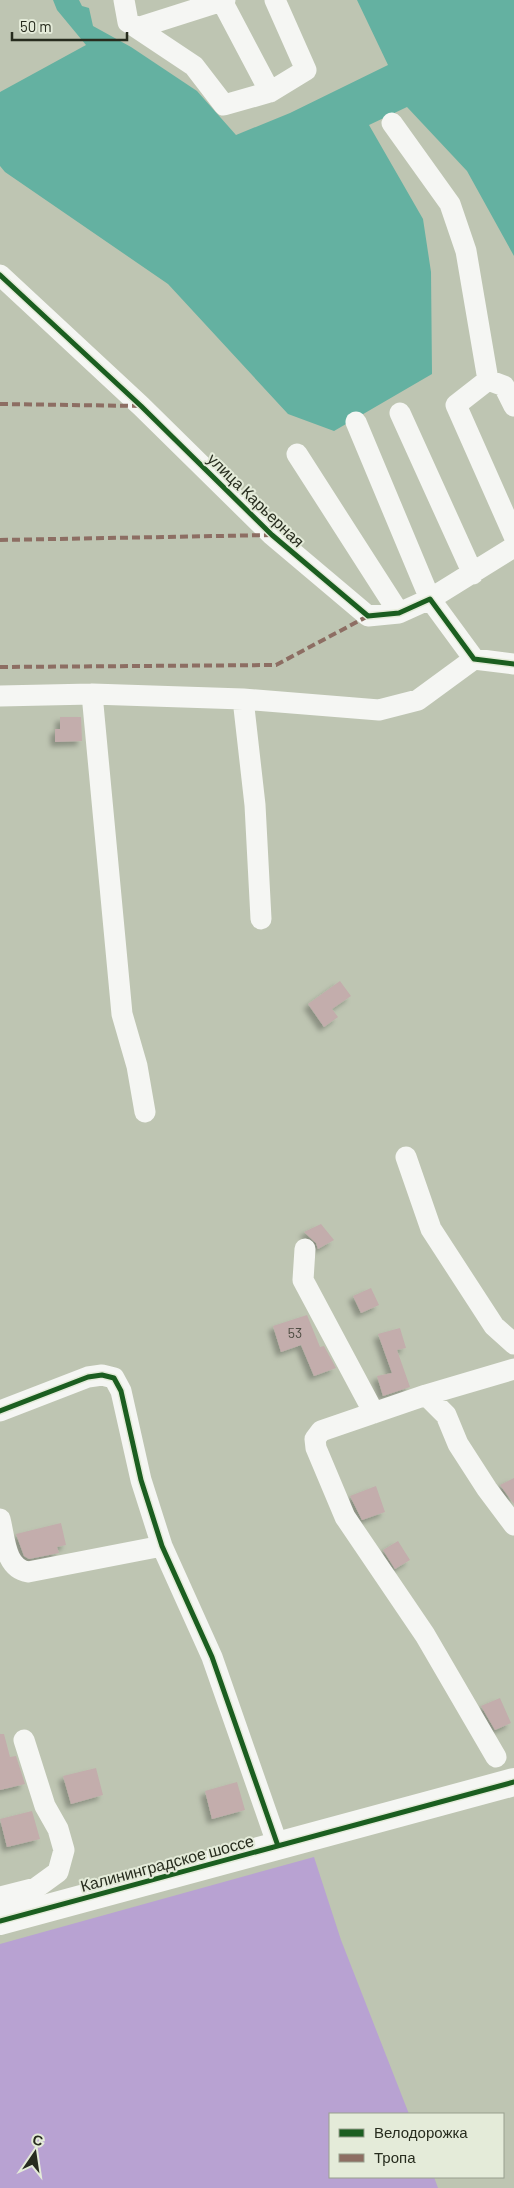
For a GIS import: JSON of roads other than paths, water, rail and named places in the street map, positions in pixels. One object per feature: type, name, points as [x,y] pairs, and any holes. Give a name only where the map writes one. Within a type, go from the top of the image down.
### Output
[{"type":"main road","name":"Калининградское шоссе","points":[[0,1921],[514,1782]]},
{"type":"street","points":[[124,0],[128,22],[194,66],[224,105],[270,92],[306,70],[275,0]]},
{"type":"street","points":[[137,28],[224,0],[270,92]]},
{"type":"street","points":[[392,123],[450,204],[466,251],[488,380]]},
{"type":"street","name":"улица Карьерная","points":[[0,275],[141,406],[272,535],[368,616],[399,613],[430,599],[514,547]]},
{"type":"street","points":[[488,380],[504,386],[514,406]]},
{"type":"street","points":[[488,380],[456,405],[514,536]]},
{"type":"street","points":[[400,413],[473,574]]},
{"type":"street","points":[[356,422],[430,599],[474,659]]},
{"type":"street","points":[[297,454],[399,613]]},
{"type":"street","points":[[0,696],[92,694],[243,699],[379,710],[418,700],[474,659],[514,664]]},
{"type":"street","points":[[92,694],[122,1014],[146,1112]]},
{"type":"street","points":[[243,699],[255,805],[261,919]]},
{"type":"street","points":[[406,1157],[431,1229],[494,1326],[514,1344]]},
{"type":"street","points":[[304,1249],[303,1280],[374,1413]]},
{"type":"street","points":[[496,1757],[425,1635],[345,1517],[316,1448],[315,1439],[322,1430],[426,1395],[514,1369]]},
{"type":"street","points":[[0,1411],[88,1377],[102,1375],[114,1378],[121,1391],[141,1480],[162,1546],[212,1657],[278,1846]]},
{"type":"street","points":[[426,1395],[446,1414],[458,1444],[487,1489],[514,1525]]},
{"type":"street","points":[[0,1519],[11,1564],[18,1570],[28,1572],[162,1546]]},
{"type":"street","points":[[0,1897],[36,1888],[58,1872],[64,1850],[58,1829],[45,1806],[24,1740]]},
{"type":"water","points":[[53,0],[79,0],[82,6],[89,8],[93,26],[131,47],[197,91],[236,135],[290,113],[388,65],[357,0],[514,0],[514,256],[467,171],[407,107],[369,125],[423,219],[431,272],[432,374],[334,431],[288,414],[168,284],[5,172],[0,166],[0,92],[86,45],[57,10]]}]
